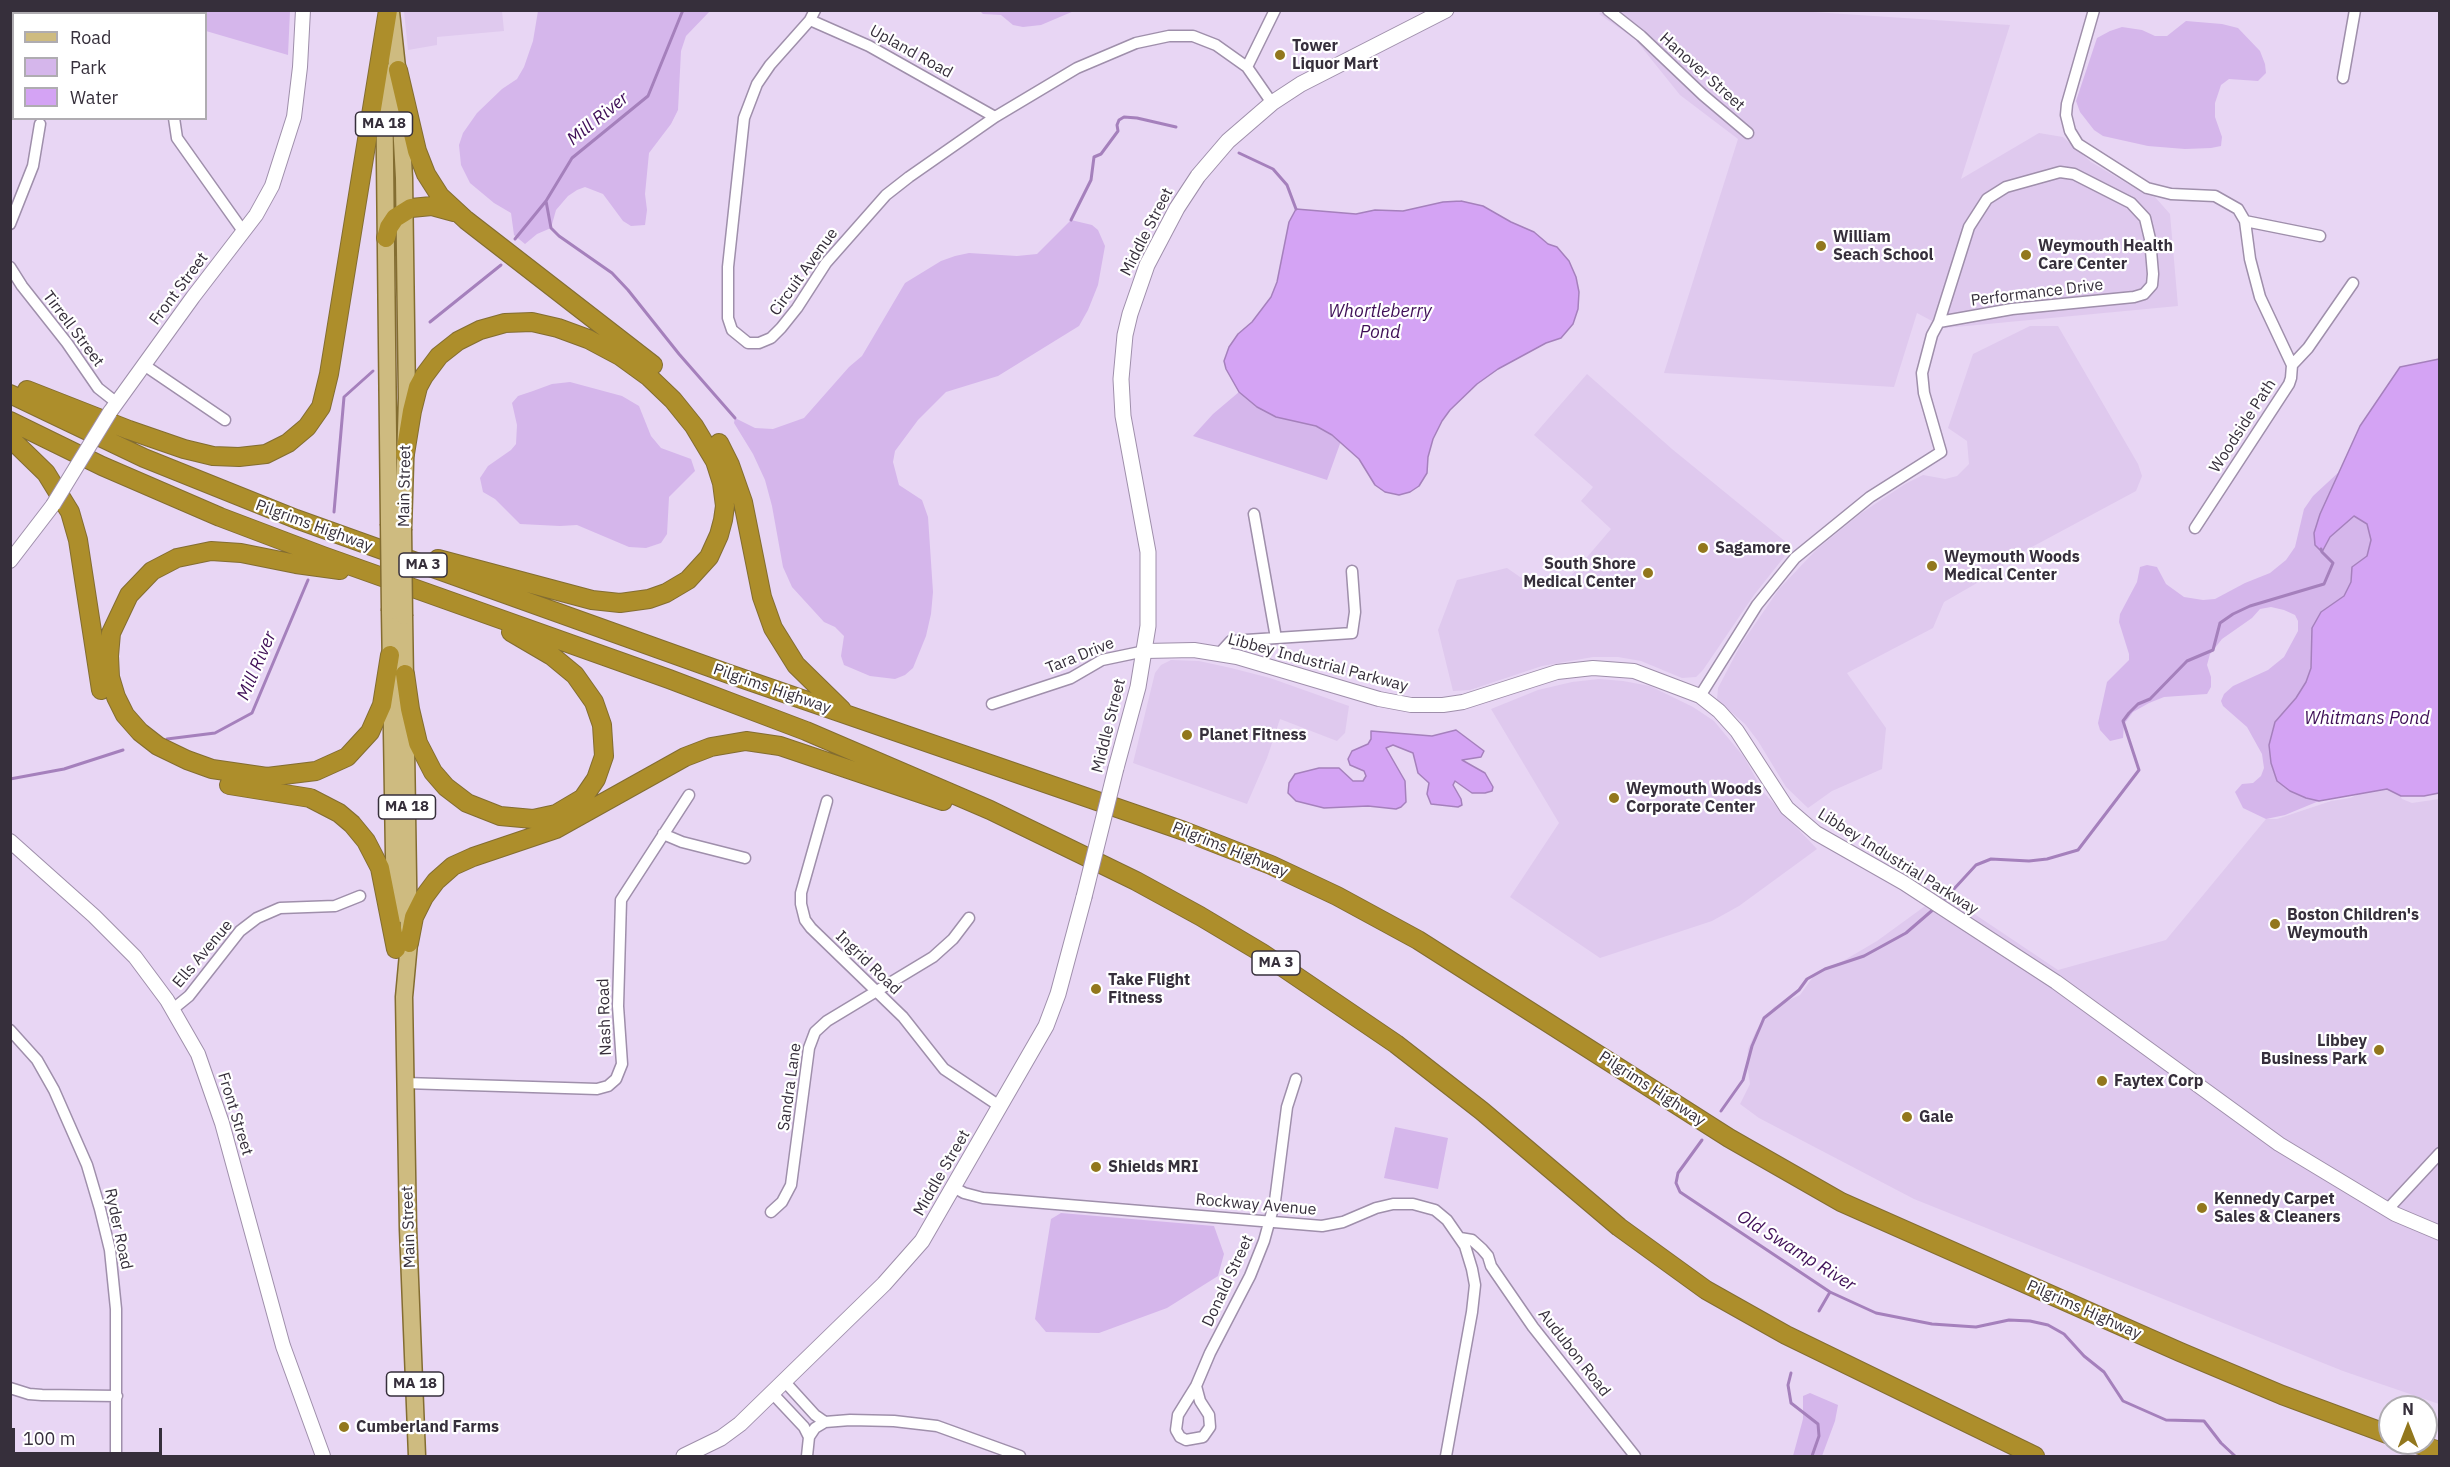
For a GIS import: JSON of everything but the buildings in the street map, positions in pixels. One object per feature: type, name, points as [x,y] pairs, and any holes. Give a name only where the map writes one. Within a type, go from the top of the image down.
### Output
[{"type":"highway","points":[[10,384],[122,428],[184,449],[213,456],[239,457],[266,454],[301,433],[321,407],[329,374],[389,10]]},
{"type":"highway","points":[[398,70],[411,127],[426,174],[440,196],[466,220]]},
{"type":"highway","points":[[386,237],[392,222],[404,210],[417,207],[439,207],[452,211],[667,377],[694,406],[721,447],[738,486],[748,520],[762,597],[777,636],[796,665],[846,714]]},
{"type":"highway","points":[[296,519],[366,541],[580,597],[620,603],[657,596],[688,580],[709,557],[719,536],[723,520],[724,490],[715,461],[694,426],[665,392],[639,369],[610,350],[578,334],[540,323],[514,322],[488,327],[466,337],[439,356],[418,387],[405,454]]},
{"type":"highway","name":"Pilgrims Highway","points":[[10,394],[144,458],[296,519],[634,641],[1201,837],[1312,884],[1418,940],[1746,1149],[1833,1198],[2180,1352],[2282,1395],[2378,1431]]},
{"type":"highway","name":"Pilgrims Highway","points":[[10,421],[152,488],[237,523],[789,724],[924,781],[1072,849],[1200,916],[1353,1013],[1454,1089],[1633,1238],[1714,1295],[1786,1335],[2035,1456]]},
{"type":"highway","points":[[10,438],[46,473],[70,512],[78,540],[101,689],[110,712],[123,731],[148,755],[181,771],[231,786],[303,796],[325,805],[345,818],[362,835],[377,861],[402,946]]},
{"type":"highway","points":[[374,574],[296,564],[231,551],[203,551],[177,558],[145,576],[125,601],[111,633],[110,677],[116,697],[130,721],[164,750],[212,769],[239,775],[276,777],[322,770],[341,760],[359,745],[370,732],[380,712],[390,655]]},
{"type":"highway","points":[[405,674],[412,721],[423,753],[439,780],[460,799],[500,816],[532,819],[549,816],[570,807],[583,798],[592,786],[604,756],[604,733],[594,702],[580,682],[560,662],[537,646],[481,615],[445,599]]},
{"type":"highway","points":[[402,946],[424,897],[436,881],[453,866],[556,829],[685,757],[703,749],[729,743],[763,742],[805,753],[1072,849]]},
{"type":"main road","name":"Main Street","points":[[389,10],[398,70],[404,210],[405,454],[396,526]]},
{"type":"main road","name":"Main Street","points":[[389,10],[384,91],[386,237],[397,613],[405,674],[402,946]]},
{"type":"main road","name":"Middle Street","points":[[684,1456],[703,1453],[740,1424],[902,1266],[922,1241],[955,1188],[1051,1014],[1065,973],[1146,651],[1149,593],[1148,552],[1121,397],[1122,357],[1130,314],[1148,265],[1164,232],[1186,193],[1228,141],[1272,103],[1338,64],[1446,10]]},
{"type":"main road","name":"Main Street","points":[[397,613],[390,655],[404,997],[417,1456]]},
{"type":"street","name":"Front Street","points":[[10,561],[53,505],[114,408],[260,208],[272,186],[291,128],[298,86],[303,10]]},
{"type":"street","points":[[1247,67],[1275,10]]},
{"type":"street","name":"Hanover Street","points":[[1608,10],[1641,36],[1703,95],[1748,133]]},
{"type":"street","points":[[2094,10],[2067,104],[2067,124],[2079,144],[2147,188],[2171,194],[2215,196],[2232,204],[2245,221],[2256,285],[2292,365]]},
{"type":"street","points":[[2343,78],[2355,10]]},
{"type":"street","name":"Circuit Avenue","points":[[812,15],[757,84],[744,118],[728,267],[728,318],[732,330],[748,343],[759,343],[771,338],[781,328],[802,302],[826,264],[886,195],[995,117],[1077,68],[1136,43],[1182,35],[1204,39],[1247,67],[1272,103]]},
{"type":"street","name":"Upland Road","points":[[812,15],[995,117]]},
{"type":"street","points":[[174,120],[177,138],[243,231]]},
{"type":"street","points":[[10,224],[14,202],[33,166],[40,123]]},
{"type":"street","name":"Performance Drive","points":[[1700,696],[1756,605],[1795,558],[1870,496],[1941,452],[1922,384],[1925,360],[1969,227],[1983,205],[1995,192],[2052,174],[2074,174],[2131,203],[2145,218],[2150,239],[2153,274],[2151,285],[2144,294],[2134,297],[2012,309],[1939,322]]},
{"type":"street","points":[[2245,221],[2320,236]]},
{"type":"street","name":"Tirrell Street","points":[[10,267],[114,408]]},
{"type":"street","name":"Woodside Path","points":[[2195,528],[2289,384],[2292,365],[2308,348],[2353,283]]},
{"type":"street","points":[[144,365],[225,420]]},
{"type":"street","points":[[1254,514],[1276,638]]},
{"type":"street","points":[[1220,653],[1231,642],[1352,633],[1354,612],[1352,571]]},
{"type":"street","name":"Libbey Industrial Parkway","points":[[1146,651],[1168,649],[1220,653],[1379,699],[1412,705],[1443,705],[1463,702],[1557,672],[1593,668],[1634,671],[1700,696],[1719,711],[1737,731],[1753,753],[1776,793],[1801,821],[1832,844],[1886,872],[2078,997],[2279,1144],[2337,1181],[2439,1233]]},
{"type":"street","name":"Tara Drive","points":[[992,704],[1071,678],[1102,660],[1146,651]]},
{"type":"street","name":"Nash Road","points":[[405,1083],[597,1089],[608,1086],[616,1079],[622,1064],[618,1006],[621,900],[689,795]]},
{"type":"street","name":"Ingrid Road","points":[[827,801],[804,878],[801,893],[803,914],[811,928],[903,1017],[944,1069],[1001,1107]]},
{"type":"street","points":[[663,834],[682,842],[745,858]]},
{"type":"street","name":"Front Street","points":[[10,841],[112,933],[142,966],[173,1009],[198,1054],[212,1091],[283,1346],[323,1456]]},
{"type":"street","name":"Ells Avenue","points":[[173,1009],[189,996],[240,931],[257,918],[280,908],[335,906],[360,896]]},
{"type":"street","name":"Sandra Lane","points":[[771,1212],[782,1202],[791,1185],[812,1037],[822,1025],[940,951],[953,939],[969,918]]},
{"type":"street","name":"Ryder Road","points":[[10,1030],[37,1060],[54,1090],[87,1165],[100,1209],[114,1281],[116,1456]]},
{"type":"street","name":"Donald Street","points":[[1196,1386],[1200,1401],[1209,1415],[1210,1427],[1203,1437],[1186,1440],[1177,1434],[1176,1420],[1196,1386],[1210,1353],[1255,1266],[1269,1223],[1275,1201],[1287,1107],[1296,1079]]},
{"type":"street","points":[[2388,1209],[2439,1153]]},
{"type":"street","name":"Rockway Avenue","points":[[955,1188],[983,1198],[1269,1223],[1333,1225],[1383,1206],[1413,1204],[1428,1207],[1442,1214],[1460,1238],[1473,1269],[1475,1285],[1446,1456]]},
{"type":"street","name":"Audubon Road","points":[[1460,1238],[1476,1243],[1488,1256],[1491,1266],[1568,1375],[1635,1456]]},
{"type":"street","points":[[1473,1269],[1491,1266]]},
{"type":"street","points":[[785,1382],[815,1415],[825,1422]]},
{"type":"street","points":[[10,1388],[36,1395],[117,1396]]},
{"type":"street","points":[[773,1394],[804,1427],[808,1437],[807,1456]]},
{"type":"street","points":[[808,1437],[815,1428],[825,1422],[850,1420],[916,1423],[957,1432],[1020,1456]]},
{"type":"shaded area","name":"William Seach School","points":[[1603,10],[1783,10],[2010,25],[1961,179],[2039,133],[2063,137],[2091,162],[2145,194],[2155,197],[2170,214],[2178,306],[1945,328],[1917,313],[1894,387],[1664,373],[1738,139],[1680,95],[1635,39],[1599,14]]},
{"type":"shaded area","points":[[404,11],[502,11],[504,31],[437,37],[437,45],[408,50]]},
{"type":"shaded area","points":[[2030,326],[2058,326],[2138,464],[2142,476],[2136,491],[2004,562],[2003,568],[1944,602],[1933,628],[1847,673],[1886,728],[1882,769],[1832,791],[1808,808],[1786,787],[1745,724],[1717,700],[1718,688],[1740,646],[1779,589],[1816,550],[1860,514],[1905,484],[1923,475],[1945,479],[1957,476],[1969,464],[1967,441],[1948,428],[1973,354]]},
{"type":"shaded area","points":[[1587,374],[1672,449],[1792,547],[1754,595],[1696,677],[1682,678],[1641,661],[1618,657],[1593,657],[1542,666],[1470,690],[1453,691],[1438,630],[1457,580],[1507,568],[1533,586],[1570,577],[1611,529],[1581,501],[1593,487],[1534,435]]},
{"type":"shaded area","points":[[1171,660],[1199,661],[1270,678],[1349,706],[1345,733],[1337,741],[1280,719],[1267,758],[1247,804],[1133,763],[1155,673],[1161,665]]},
{"type":"shaded area","points":[[1599,679],[1650,686],[1693,707],[1714,721],[1744,757],[1764,793],[1817,849],[1739,906],[1712,921],[1600,958],[1510,897],[1559,823],[1491,709],[1538,690],[1572,682]]},
{"type":"shaded area","points":[[2374,787],[2394,787],[2402,799],[2412,803],[2439,799],[2439,1404],[2438,1395],[2413,1395],[2343,1371],[1914,1199],[1759,1118],[1740,1104],[1750,1084],[1748,1049],[1756,1031],[1774,1007],[1800,995],[1815,974],[1877,941],[1943,893],[2058,970],[2166,940],[2266,819],[2277,819],[2331,801],[2350,798]]},
{"type":"green space","points":[[150,10],[290,11],[288,55],[207,31],[207,12],[149,12]]},
{"type":"green space","points":[[538,11],[710,11],[686,36],[681,51],[678,110],[671,124],[649,153],[645,225],[631,226],[623,221],[603,194],[585,187],[568,196],[556,210],[551,228],[537,234],[525,244],[514,235],[511,213],[494,203],[470,183],[461,165],[459,145],[463,133],[477,113],[502,89],[517,79],[524,67],[533,41]]},
{"type":"green space","points":[[980,11],[1074,11],[1041,25],[1023,27],[1013,25],[1001,15],[983,14]]},
{"type":"green space","points":[[2186,21],[2222,24],[2238,28],[2260,51],[2265,64],[2266,73],[2258,81],[2229,79],[2221,85],[2215,103],[2215,117],[2222,137],[2221,146],[2185,149],[2148,146],[2103,136],[2094,130],[2080,112],[2076,101],[2097,38],[2122,27],[2142,30],[2155,36],[2167,36]]},
{"type":"green space","points":[[1071,220],[1092,225],[1098,230],[1105,246],[1098,285],[1079,326],[998,376],[946,392],[918,420],[895,451],[893,462],[899,485],[922,500],[928,517],[933,592],[931,614],[926,636],[913,668],[905,675],[895,679],[870,676],[844,665],[841,656],[844,636],[835,627],[824,622],[792,587],[783,567],[765,480],[753,454],[734,423],[735,418],[755,428],[773,429],[804,418],[849,367],[862,356],[905,283],[941,261],[955,256],[969,253],[1017,256],[1037,254]]},
{"type":"green space","points":[[570,382],[622,396],[639,406],[651,436],[661,448],[691,459],[695,471],[669,497],[667,534],[661,543],[646,548],[629,547],[577,525],[520,524],[495,499],[483,492],[480,478],[488,466],[516,444],[517,425],[512,403],[518,396],[552,384]]},
{"type":"green space","points":[[1239,392],[1297,421],[1316,426],[1341,441],[1327,480],[1193,436],[1213,414]]},
{"type":"green space","points":[[2340,471],[2320,514],[2322,552],[2330,537],[2353,516],[2367,524],[2371,540],[2367,556],[2352,567],[2351,582],[2343,597],[2321,612],[2312,628],[2311,668],[2306,682],[2296,698],[2275,722],[2306,798],[2319,801],[2285,815],[2266,819],[2243,808],[2235,792],[2242,784],[2253,783],[2261,776],[2264,768],[2262,754],[2247,727],[2223,706],[2221,701],[2224,694],[2233,686],[2268,670],[2284,657],[2298,631],[2298,621],[2295,615],[2271,607],[2260,609],[2252,618],[2222,639],[2210,654],[2207,665],[2211,687],[2207,694],[2164,697],[2149,703],[2133,712],[2124,724],[2123,738],[2110,741],[2100,730],[2098,723],[2107,682],[2129,660],[2119,622],[2120,614],[2137,582],[2140,567],[2147,565],[2157,567],[2166,584],[2184,597],[2203,600],[2215,599],[2270,573],[2286,560],[2295,547],[2304,509],[2313,496]]},
{"type":"green space","points":[[1395,1127],[1448,1138],[1438,1189],[1384,1178]]},
{"type":"green space","points":[[1061,1213],[1214,1226],[1224,1254],[1218,1276],[1167,1308],[1099,1333],[1046,1332],[1035,1319],[1051,1219]]},
{"type":"green space","points":[[1810,1393],[1838,1405],[1835,1421],[1822,1456],[1793,1456],[1803,1419],[1803,1396]]},
{"type":"water","name":"Whortleberry Pond","points":[[1461,201],[1483,206],[1534,232],[1548,244],[1557,247],[1569,261],[1576,277],[1579,292],[1578,309],[1573,324],[1561,338],[1546,343],[1498,369],[1477,384],[1450,410],[1433,439],[1427,473],[1419,486],[1399,495],[1385,492],[1375,485],[1359,459],[1332,435],[1316,426],[1276,417],[1257,407],[1239,392],[1224,361],[1229,347],[1238,334],[1252,322],[1271,297],[1277,282],[1289,222],[1296,209],[1356,214],[1375,210],[1403,211],[1443,202]]},
{"type":"water","name":"Whitmans Pond","points":[[2439,359],[2439,793],[2424,796],[2401,796],[2387,789],[2319,801],[2306,798],[2290,791],[2277,781],[2271,763],[2269,745],[2275,722],[2296,698],[2306,682],[2311,668],[2312,628],[2321,612],[2344,596],[2351,582],[2352,567],[2367,556],[2371,540],[2367,524],[2354,516],[2330,537],[2322,552],[2315,545],[2314,533],[2320,514],[2360,426],[2400,367]]},
{"type":"water","points":[[1456,730],[1484,751],[1481,757],[1462,760],[1485,773],[1493,787],[1492,791],[1485,793],[1472,793],[1455,781],[1453,785],[1462,805],[1458,807],[1431,804],[1427,794],[1429,783],[1418,773],[1413,753],[1393,745],[1386,748],[1405,781],[1406,802],[1401,807],[1396,809],[1368,806],[1324,808],[1296,801],[1288,793],[1289,783],[1295,774],[1319,768],[1339,768],[1353,781],[1363,781],[1366,776],[1364,771],[1350,765],[1348,759],[1352,751],[1368,744],[1371,731],[1432,736]]},
{"type":"waterway","name":"Mill River","points":[[515,239],[546,201],[572,158],[648,96],[683,10]]},
{"type":"waterway","points":[[1071,220],[1091,180],[1094,157],[1101,154],[1118,131],[1119,120],[1124,117],[1137,118],[1176,127]]},
{"type":"waterway","points":[[1239,153],[1273,169],[1287,185],[1296,209]]},
{"type":"waterway","points":[[546,201],[551,228],[612,273],[735,418]]},
{"type":"waterway","name":"Mill River","points":[[430,322],[501,265]]},
{"type":"waterway","name":"Mill River","points":[[334,512],[344,397],[373,371]]},
{"type":"waterway","name":"Old Swamp River","points":[[1942,902],[1976,865],[1991,859],[2029,861],[2047,859],[2078,850],[2139,770],[2123,721],[2129,713],[2138,704],[2150,699],[2187,661],[2213,650],[2220,623],[2233,614],[2250,606],[2324,584],[2333,563],[2321,549]]},
{"type":"waterway","name":"Mill River","points":[[167,739],[215,733],[252,713],[308,580]]},
{"type":"waterway","name":"Mill River","points":[[10,779],[64,769],[123,750]]},
{"type":"waterway","name":"Old Swamp River","points":[[1721,1111],[1743,1080],[1752,1046],[1764,1018],[1799,990],[1807,979],[1825,969],[1864,956],[1906,933],[1935,908]]},
{"type":"waterway","name":"Old Swamp River","points":[[1702,1140],[1678,1173],[1676,1183],[1680,1192],[1830,1292],[1876,1313],[1932,1324],[1976,1327],[2009,1320],[2048,1325],[2064,1334],[2084,1356],[2104,1372],[2123,1401],[2166,1420],[2204,1421],[2221,1443],[2235,1456]]},
{"type":"waterway","points":[[1819,1311],[1830,1292]]},
{"type":"waterway","points":[[1791,1373],[1788,1385],[1791,1403],[1818,1424],[1819,1436],[1812,1456]]},
{"type":"place","name":"Tower Liquor Mart","points":[[1280,55]]},
{"type":"place","name":"William Seach School","points":[[1821,246]]},
{"type":"place","name":"Weymouth Health Care Center","points":[[2026,255]]},
{"type":"place","name":"Sagamore","points":[[1703,548]]},
{"type":"place","name":"Weymouth Woods Medical Center","points":[[1932,566]]},
{"type":"place","name":"South Shore Medical Center","points":[[1648,573]]},
{"type":"place","name":"Planet Fitness","points":[[1187,735]]},
{"type":"place","name":"Weymouth Woods Corporate Center","points":[[1614,798]]},
{"type":"place","name":"Boston Children's Weymouth","points":[[2275,924]]},
{"type":"place","name":"Take Flight Fitness","points":[[1096,989]]},
{"type":"place","name":"Libbey Business Park","points":[[2379,1050]]},
{"type":"place","name":"Faytex Corp","points":[[2102,1081]]},
{"type":"place","name":"Gale","points":[[1907,1117]]},
{"type":"place","name":"Shields MRI","points":[[1096,1167]]},
{"type":"place","name":"Kennedy Carpet Sales & Cleaners","points":[[2202,1208]]},
{"type":"place","name":"Cumberland Farms","points":[[344,1427]]}]
